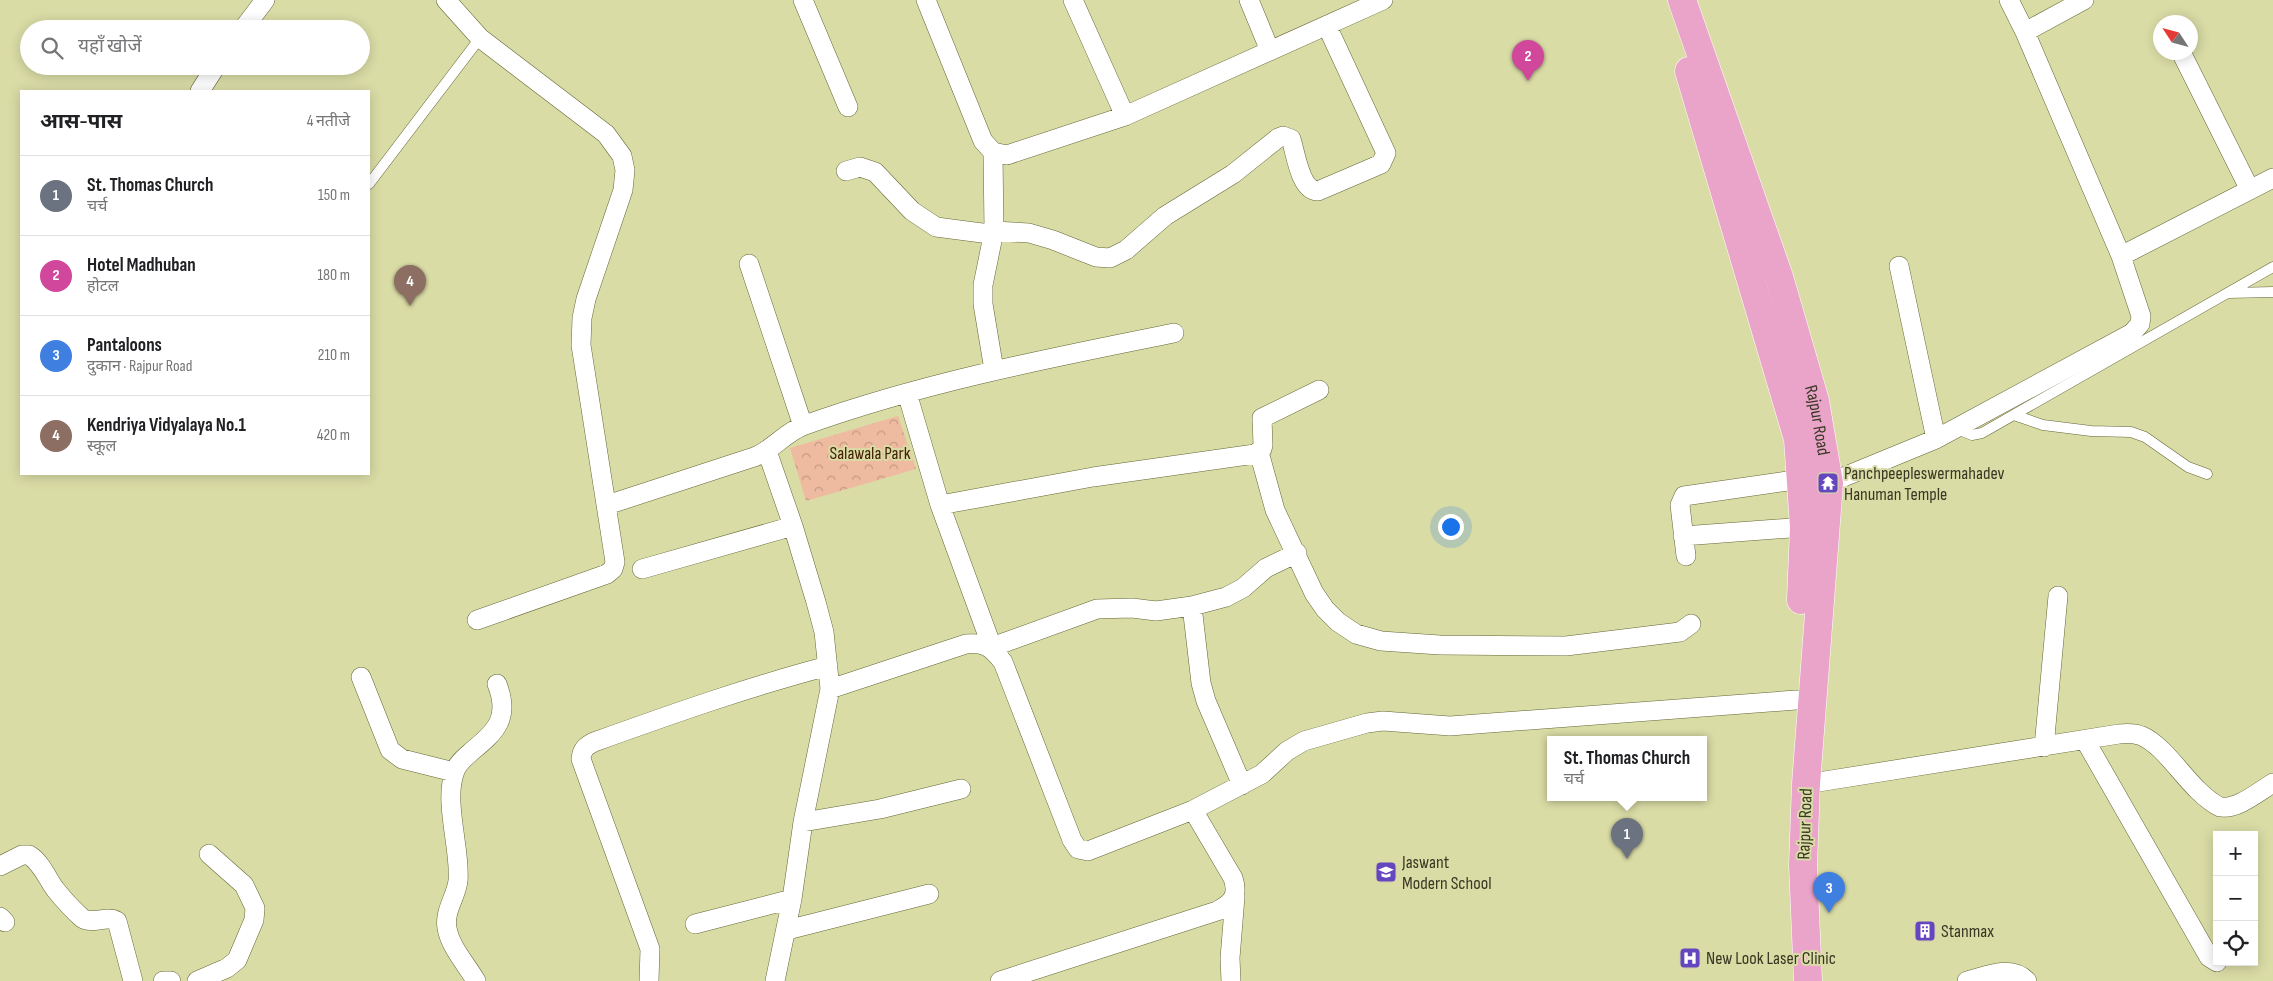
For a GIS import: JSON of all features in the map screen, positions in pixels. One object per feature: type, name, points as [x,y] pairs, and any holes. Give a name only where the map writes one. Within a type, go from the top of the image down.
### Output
[{"type":"main road","name":"Rajpur Road","points":[[1666,0],[1684,54],[1798,439],[1804,527],[1788,867],[1790,981]]},
{"type":"main road","name":"Rajpur Road","points":[[1682,0],[1779,277],[1815,402],[1829,482],[1806,784],[1803,865],[1808,981]]},
{"type":"street","points":[[250,20],[266,0]]},
{"type":"street","points":[[446,0],[480,38],[606,134],[622,156],[625,170],[623,190],[586,299],[582,318],[581,345],[588,402],[615,556],[612,569],[607,574],[477,620]]},
{"type":"street","points":[[803,0],[848,106]]},
{"type":"street","points":[[926,0],[983,141],[988,149],[993,152],[1007,155],[1125,116],[1383,0]]},
{"type":"street","points":[[1073,0],[1125,116]]},
{"type":"street","points":[[1249,0],[1270,51]]},
{"type":"street","points":[[1829,482],[1936,439],[2137,330],[2141,316],[2121,256],[2025,32],[2009,0]]},
{"type":"street","points":[[2025,32],[2084,0]]},
{"type":"street","points":[[846,171],[860,167],[875,172],[912,211],[936,227],[982,233],[1028,233],[1053,240],[1096,257],[1110,258],[1126,250],[1165,216],[1233,174],[1283,136],[1291,139],[1304,183],[1313,191],[1318,191],[1381,164],[1386,153],[1328,26]]},
{"type":"street","points":[[2185,60],[2250,190]]},
{"type":"street","points":[[201,90],[210,75]]},
{"type":"street","points":[[993,152],[994,232],[983,285],[983,304],[994,370]]},
{"type":"street","points":[[2121,256],[2273,178]]},
{"type":"street","points":[[749,264],[802,426]]},
{"type":"street","points":[[1899,266],[1936,439]]},
{"type":"street","points":[[607,505],[754,457],[767,451],[786,435],[802,426],[907,393],[994,370],[1174,333]]},
{"type":"street","points":[[1319,390],[1262,418],[1263,445],[1259,452],[1275,510],[1297,552],[1314,593],[1325,609],[1338,622],[1356,634],[1381,641],[1440,645],[1566,646],[1680,632],[1691,624]]},
{"type":"street","points":[[907,393],[940,505],[992,647],[1003,662],[1072,840],[1078,849],[1088,851],[1193,810],[1262,774],[1296,745],[1366,723],[1383,721],[1450,726],[1796,700]]},
{"type":"street","points":[[767,451],[793,526],[824,632],[830,689],[803,822],[787,930],[775,981]]},
{"type":"street","points":[[940,505],[1093,477],[1259,452]]},
{"type":"street","points":[[1686,556],[1682,536],[1680,505],[1684,496],[1802,479]]},
{"type":"street","points":[[642,569],[793,526]]},
{"type":"street","points":[[1682,536],[1804,527]]},
{"type":"street","points":[[830,689],[966,644],[980,643],[992,647],[1097,609],[1132,608],[1156,611],[1192,606],[1236,593],[1266,568],[1297,552]]},
{"type":"street","points":[[2044,747],[2058,596]]},
{"type":"street","points":[[1192,606],[1201,683],[1206,701],[1242,784]]},
{"type":"street","points":[[649,981],[651,967],[648,941],[581,758],[581,751],[587,745],[594,742],[704,702],[769,681],[828,666]]},
{"type":"street","points":[[361,677],[390,750],[402,759],[454,772]]},
{"type":"street","points":[[476,981],[447,929],[448,909],[458,881],[452,827],[454,772],[458,764],[498,726],[503,700],[497,684]]},
{"type":"street","points":[[1806,784],[2119,734],[2140,735],[2155,745],[2186,779],[2220,807],[2235,806],[2273,783]]},
{"type":"street","points":[[2085,740],[2209,957],[2213,960]]},
{"type":"street","points":[[803,822],[880,809],[961,789]]},
{"type":"street","points":[[1193,810],[1233,878],[1236,888],[1230,958],[1231,981]]},
{"type":"street","points":[[197,981],[227,968],[237,960],[254,920],[255,908],[244,886],[209,854]]},
{"type":"street","points":[[0,866],[22,855],[29,855],[36,860],[55,889],[82,917],[91,921],[111,918],[116,921],[133,981]]},
{"type":"street","points":[[787,930],[929,894]]},
{"type":"street","points":[[1000,981],[1217,911],[1230,904],[1235,897]]},
{"type":"street","points":[[695,924],[792,899]]},
{"type":"street","points":[[1967,981],[2010,971],[2021,975],[2026,981]]},
{"type":"street","points":[[162,981],[171,981]]},
{"type":"lane","points":[[370,183],[480,38]]},
{"type":"lane","points":[[1957,428],[1972,434],[1982,433],[2273,267]]},
{"type":"lane","points":[[2227,293],[2273,292]]},
{"type":"lane","points":[[2014,415],[2043,425],[2091,431],[2131,432],[2145,437],[2188,467],[2207,474]]},
{"type":"green space","name":"Salawala Park","points":[[898,416],[916,469],[806,501],[790,448]]},
{"type":"place","name":"Hotel Madhuban","points":[[1528,81]]},
{"type":"place","name":"Kendriya Vidyalaya No.1","points":[[410,306]]},
{"type":"place","name":"Panchpeepleswermahadev Hanuman Temple","points":[[1828,483]]},
{"type":"place","name":"St. Thomas Church","points":[[1627,859]]},
{"type":"place","name":"Jaswant Modern School","points":[[1386,872]]},
{"type":"place","name":"Pantaloons","points":[[1829,913]]},
{"type":"place","name":"Stanmax","points":[[1925,931]]},
{"type":"place","name":"New Look Laser Clinic","points":[[1690,958]]}]
